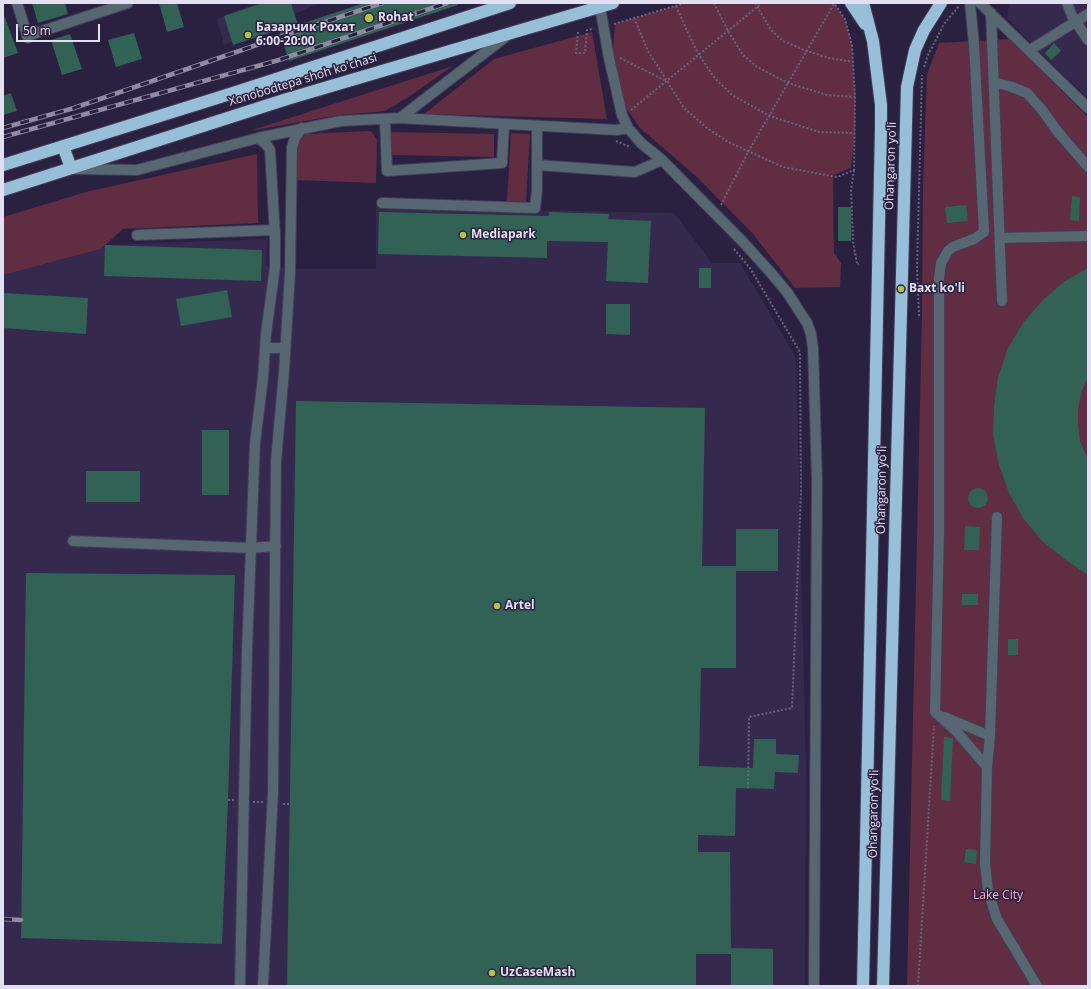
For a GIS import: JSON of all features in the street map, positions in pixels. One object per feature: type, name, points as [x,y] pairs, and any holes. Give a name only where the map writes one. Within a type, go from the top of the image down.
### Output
[{"type":"highway","name":"Xonobodtepa shoh ko'chasi","points":[[3,165],[256,86],[510,3]]},
{"type":"highway","name":"Xonobodtepa shoh ko'chasi","points":[[3,190],[287,99],[613,3]]},
{"type":"highway","points":[[851,3],[862,19],[873,41]]},
{"type":"highway","name":"Ohangaron yoʻli","points":[[863,3],[873,41],[880,90],[881,128],[863,986]]},
{"type":"highway","name":"Ohangaron yoʻli","points":[[883,986],[907,87],[914,50],[924,30],[941,3]]},
{"type":"highway","points":[[63,146],[69,168]]},
{"type":"street","points":[[18,3],[28,37],[128,3]]},
{"type":"street","points":[[934,712],[940,533],[939,278],[941,262],[948,251],[953,246],[974,239],[984,232],[974,44],[970,3]]},
{"type":"street","points":[[980,3],[1088,108]]},
{"type":"street","points":[[1067,3],[1076,22],[1088,40]]},
{"type":"street","points":[[600,7],[599,28],[607,51],[622,114],[628,128],[641,143],[662,160],[748,248],[787,292],[807,322],[811,334],[813,348],[817,480],[814,986]]},
{"type":"street","points":[[991,13],[1002,301]]},
{"type":"street","points":[[1030,50],[1088,14]]},
{"type":"street","points":[[400,118],[510,33]]},
{"type":"street","points":[[994,82],[1027,93],[1058,132],[1088,166]]},
{"type":"street","points":[[69,168],[138,170],[258,138],[341,121],[385,120],[400,118],[616,130],[628,128]]},
{"type":"street","points":[[385,120],[387,171],[502,163],[504,124]]},
{"type":"street","points":[[382,203],[535,208],[537,126]]},
{"type":"street","points":[[263,986],[273,791],[276,461],[290,274],[292,147],[295,138],[302,128]]},
{"type":"street","points":[[240,986],[242,837],[255,443],[275,267],[275,230],[270,150],[266,144],[258,138]]},
{"type":"street","points":[[537,165],[635,172],[662,160]]},
{"type":"street","points":[[137,235],[275,230]]},
{"type":"street","points":[[1000,238],[1088,236]]},
{"type":"street","points":[[266,348],[285,348]]},
{"type":"street","points":[[997,517],[990,736],[987,767],[984,863],[988,891],[997,919],[1037,986]]},
{"type":"street","points":[[73,541],[251,548],[276,546]]},
{"type":"street","points":[[934,712],[963,726],[990,736]]},
{"type":"street","points":[[934,712],[957,732],[987,767]]},
{"type":"path","points":[[578,32],[576,53],[585,53],[586,30],[599,28],[685,3]]},
{"type":"path","points":[[714,3],[728,31],[743,55],[757,67],[788,83],[827,95],[855,97]]},
{"type":"path","points":[[754,3],[771,30],[796,48],[829,58],[854,62]]},
{"type":"path","points":[[622,114],[630,110],[667,82],[762,3]]},
{"type":"path","points":[[716,215],[748,152],[834,3],[845,19],[852,45],[854,62],[855,133],[854,170],[851,189],[853,241],[857,264],[859,264]]},
{"type":"path","points":[[919,316],[917,268],[922,73],[928,55],[944,24],[961,3]]},
{"type":"path","points":[[676,6],[699,55],[714,77],[732,96],[770,116],[819,132],[855,133]]},
{"type":"path","points":[[634,18],[648,51],[684,108],[707,128],[728,142],[783,167],[838,177],[854,170]]},
{"type":"path","points":[[607,51],[667,82]]},
{"type":"path","points":[[616,130],[616,141],[636,149]]},
{"type":"path","points":[[730,244],[750,268],[800,352],[801,493],[792,708],[749,717],[748,790]]},
{"type":"path","points":[[918,986],[934,712]]},
{"type":"path","points":[[228,800],[236,800]]},
{"type":"path","points":[[251,802],[267,803]]},
{"type":"path","points":[[282,804],[290,804]]},
{"type":"shaded area","name":"Базарчик Рохат 6:00-20:00","points":[[257,3],[320,3],[224,45],[217,19]]},
{"type":"shaded area","points":[[1009,3],[1088,3],[1088,98],[1007,18]]},
{"type":"shaded area","points":[[376,207],[674,213],[712,263],[740,263],[796,358],[806,765],[805,986],[3,986],[3,275],[101,249],[105,245],[268,239],[266,266],[296,269],[376,269]]},
{"type":"green space","points":[[685,3],[834,3],[845,19],[852,45],[855,97],[855,133],[851,168],[833,175],[834,253],[841,263],[840,287],[795,288],[753,234],[697,177],[640,128],[626,108],[613,51],[615,24]]},
{"type":"green space","points":[[592,32],[607,119],[424,114],[494,59]]},
{"type":"green space","name":"Lake City","points":[[1010,39],[1088,117],[1088,986],[907,986],[922,315],[923,185],[927,74],[939,43]]},
{"type":"green space","points":[[453,66],[407,98],[385,111],[339,115],[249,131]]},
{"type":"green space","points":[[372,132],[377,140],[376,183],[294,180],[296,147],[300,139],[306,134]]},
{"type":"green space","points":[[390,132],[494,134],[494,157],[391,155]]},
{"type":"green space","points":[[511,133],[530,134],[526,202],[507,201]]},
{"type":"green space","points":[[257,154],[258,223],[123,229],[101,249],[3,275],[3,217],[86,192]]},
{"type":"building","points":[[32,3],[65,3],[68,14],[38,23]]},
{"type":"building","points":[[159,3],[177,3],[184,27],[167,32]]},
{"type":"building","points":[[263,3],[291,3],[298,25],[364,3],[458,3],[458,5],[289,61],[279,30],[233,45],[224,16]]},
{"type":"building","points":[[3,15],[18,53],[3,58]]},
{"type":"building","points":[[134,33],[142,59],[116,67],[108,40]]},
{"type":"building","points":[[70,34],[82,69],[62,75],[51,40]]},
{"type":"building","points":[[1054,43],[1061,51],[1051,60],[1045,53]]},
{"type":"building","points":[[11,93],[17,111],[3,115],[3,96]]},
{"type":"building","points":[[1072,196],[1080,197],[1079,221],[1070,220]]},
{"type":"building","points":[[966,205],[968,221],[947,223],[945,207]]},
{"type":"building","points":[[838,207],[851,207],[851,241],[838,241]]},
{"type":"building","points":[[379,212],[549,216],[549,212],[609,214],[608,219],[651,221],[648,283],[606,281],[608,242],[547,241],[547,258],[378,254]]},
{"type":"building","points":[[105,245],[262,250],[261,281],[104,276]]},
{"type":"building","points":[[699,268],[711,268],[711,288],[699,288]]},
{"type":"building","points":[[1088,268],[1088,376],[1081,394],[1078,410],[1078,425],[1080,441],[1088,460],[1088,575],[1042,541],[1023,518],[1009,493],[999,465],[993,435],[994,407],[998,377],[1008,348],[1023,323],[1042,301],[1065,281]]},
{"type":"building","points":[[227,290],[232,317],[181,326],[176,299]]},
{"type":"building","points":[[3,293],[88,298],[86,334],[3,328]]},
{"type":"building","points":[[606,304],[630,304],[630,335],[606,334]]},
{"type":"building","name":"Artel","points":[[296,401],[705,408],[702,566],[736,566],[736,668],[701,668],[699,766],[753,768],[754,739],[776,739],[776,754],[799,755],[798,773],[775,772],[774,789],[736,788],[735,836],[698,835],[698,852],[730,852],[731,954],[696,954],[696,986],[287,986]]},
{"type":"building","points":[[202,430],[229,430],[229,495],[202,495]]},
{"type":"building","points":[[86,471],[140,471],[140,502],[86,502]]},
{"type":"building","points":[[974,488],[982,488],[988,494],[988,502],[982,508],[974,508],[968,502],[968,494]]},
{"type":"building","points":[[965,526],[980,527],[979,550],[964,550]]},
{"type":"building","points":[[736,529],[778,529],[778,571],[736,571]]},
{"type":"building","points":[[26,573],[235,575],[222,944],[21,938]]},
{"type":"building","points":[[962,594],[978,594],[978,605],[962,605]]},
{"type":"building","points":[[1008,639],[1018,639],[1018,655],[1008,655]]},
{"type":"building","points":[[944,737],[953,738],[950,801],[941,800]]},
{"type":"building","points":[[966,849],[977,850],[976,864],[964,862]]},
{"type":"building","points":[[731,948],[773,949],[773,986],[731,986]]},
{"type":"railway","points":[[3,128],[74,108],[382,3]]},
{"type":"railway","points":[[3,137],[279,60],[447,3]]},
{"type":"railway","points":[[3,919],[21,920]]},
{"type":"place","name":"Rohat","points":[[369,18]]},
{"type":"place","name":"Базарчик Рохат 6:00-20:00","points":[[248,35]]},
{"type":"place","name":"Mediapark","points":[[463,235]]},
{"type":"place","name":"Baxt ko'li","points":[[901,289]]},
{"type":"place","name":"Artel","points":[[497,606]]},
{"type":"place","name":"UzCaseMash","points":[[492,973]]}]
